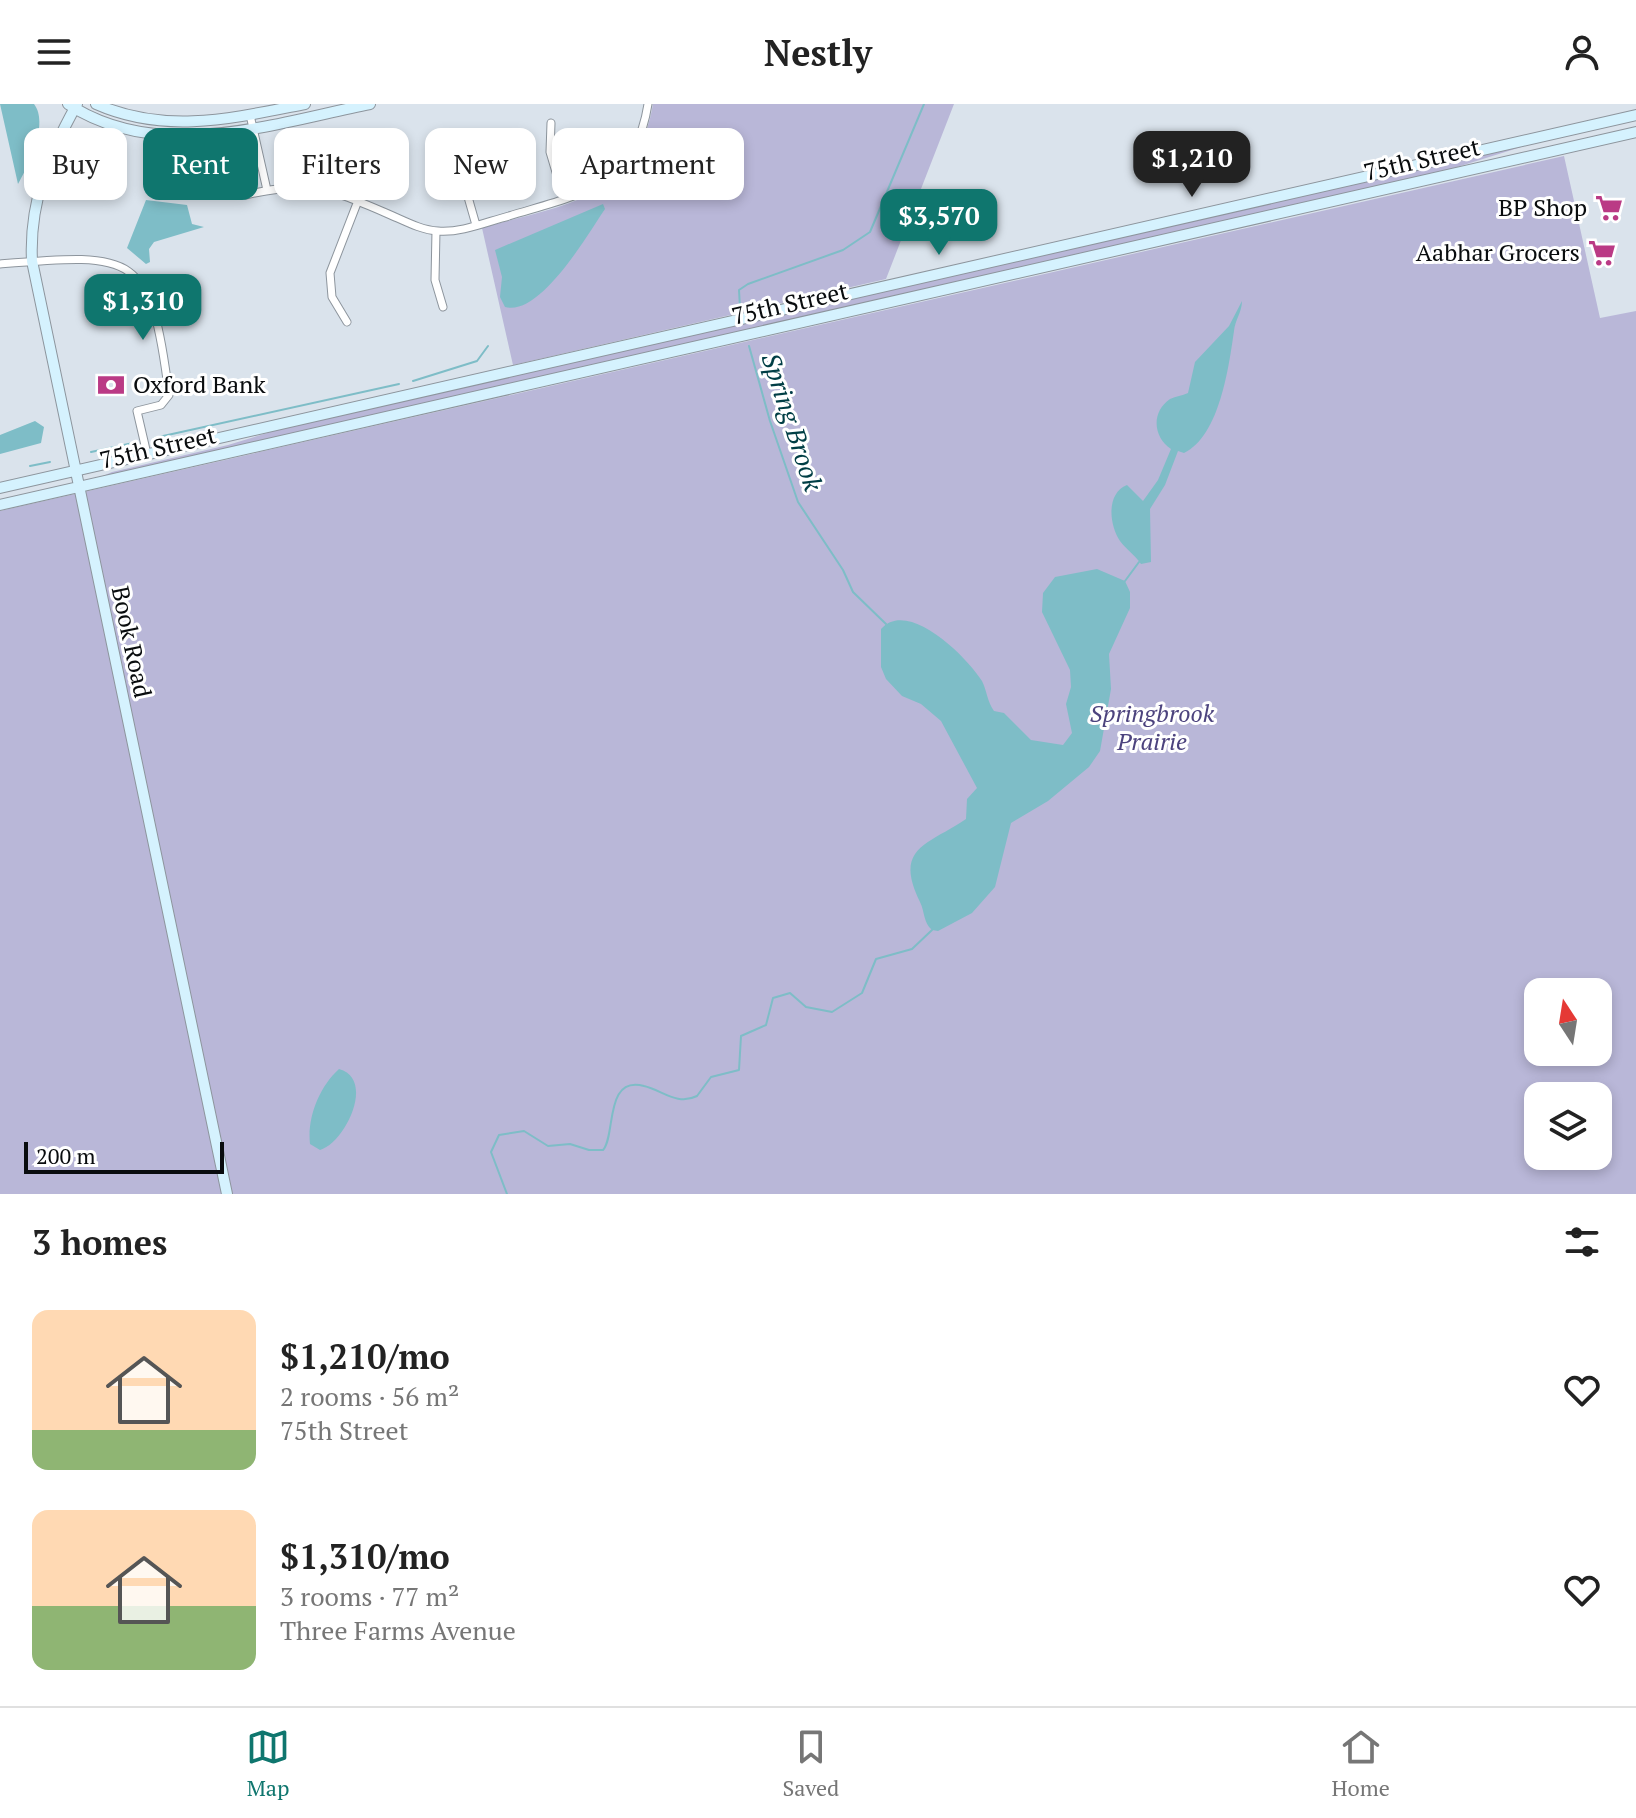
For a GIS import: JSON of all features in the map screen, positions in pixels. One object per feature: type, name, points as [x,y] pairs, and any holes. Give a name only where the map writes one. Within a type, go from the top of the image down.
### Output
[{"type":"main road","points":[[96,104],[125,115],[166,122],[208,122],[305,104]]},
{"type":"main road","points":[[253,128],[370,104]]},
{"type":"main road","points":[[1634,104],[1636,115]]},
{"type":"main road","points":[[73,105],[115,125],[143,131]]},
{"type":"main road","name":"Book Road","points":[[73,105],[38,192],[32,233],[32,261],[227,1194]]},
{"type":"main road","name":"75th Street","points":[[0,488],[1636,115]]},
{"type":"main road","name":"75th Street","points":[[0,505],[1636,132]]},
{"type":"street","points":[[642,128],[648,104]]},
{"type":"street","points":[[250,115],[253,128]]},
{"type":"street","points":[[551,123],[552,159]]},
{"type":"street","points":[[258,150],[267,190]]},
{"type":"street","points":[[258,192],[316,187],[436,231],[476,225],[561,200]]},
{"type":"street","points":[[469,200],[476,225]]},
{"type":"street","points":[[347,322],[332,297],[330,273],[358,201]]},
{"type":"street","points":[[436,231],[435,280],[443,307]]},
{"type":"street","points":[[0,264],[80,257],[110,260],[127,268],[144,288],[169,395],[161,405],[137,411],[147,454]]},
{"type":"green space","points":[[653,104],[954,104],[886,279],[513,365],[482,228],[576,200],[744,200],[744,128],[646,128]]},
{"type":"green space","points":[[1547,139],[1438,173],[96,479],[112,472],[228,445],[294,425]]},
{"type":"green space","name":"Springbrook Prairie","points":[[1564,156],[1600,318],[1636,311],[1636,1194],[0,1194],[0,511]]},
{"type":"shaded area","points":[[0,104],[34,104],[38,112],[38,128],[24,128],[24,172],[18,184]]},
{"type":"shaded area","points":[[146,200],[187,205],[192,224],[204,227],[154,242],[149,249],[150,262],[146,264],[127,248]]},
{"type":"shaded area","points":[[603,204],[605,209],[548,287],[519,307],[505,307],[500,297],[502,277],[495,250]]},
{"type":"shaded area","points":[[1242,301],[1221,398],[1206,432],[1184,453],[1178,451],[1165,485],[1150,509],[1151,562],[1141,564],[1116,534],[1112,518],[1113,502],[1120,489],[1127,485],[1143,501],[1158,480],[1171,449],[1161,438],[1157,417],[1170,399],[1188,393],[1195,362],[1229,326]]},
{"type":"shaded area","points":[[35,421],[44,427],[41,443],[0,454],[0,435]]},
{"type":"shaded area","points":[[1097,569],[1125,581],[1130,592],[1130,608],[1109,654],[1111,689],[1100,751],[1089,767],[1048,801],[1011,823],[995,887],[972,913],[938,931],[932,930],[913,884],[910,869],[913,858],[928,842],[966,819],[967,799],[977,788],[941,721],[921,704],[902,696],[886,679],[881,667],[881,629],[892,621],[906,621],[936,634],[964,658],[982,681],[994,711],[1004,713],[1031,740],[1063,745],[1072,733],[1066,704],[1071,687],[1070,670],[1042,612],[1043,593],[1055,577]]},
{"type":"shaded area","points":[[339,1069],[350,1075],[355,1085],[353,1111],[339,1136],[320,1150],[310,1144],[310,1124],[320,1094]]},
{"type":"waterway","name":"Spring Brook","points":[[740,308],[739,290],[748,284],[843,250],[870,232],[924,104]]},
{"type":"waterway","points":[[413,381],[477,361],[488,346]]},
{"type":"waterway","name":"Spring Brook","points":[[749,346],[770,421],[798,502],[843,570],[853,592],[886,624]]},
{"type":"waterway","points":[[154,438],[399,384]]},
{"type":"waterway","points":[[91,452],[133,443]]},
{"type":"waterway","points":[[30,466],[50,462]]},
{"type":"waterway","points":[[1125,581],[1139,562]]},
{"type":"waterway","name":"Spring Brook","points":[[507,1194],[491,1152],[499,1135],[524,1131],[548,1146],[570,1144],[589,1150],[603,1150],[613,1109],[623,1089],[631,1085],[644,1086],[676,1098],[697,1096],[711,1077],[739,1070],[741,1036],[766,1025],[773,998],[790,993],[806,1007],[832,1012],[862,993],[876,959],[912,949],[932,930]]},
{"type":"place","name":"BP Shop","points":[[1609,208]]},
{"type":"place","name":"Aabhar Grocers","points":[[1602,253]]},
{"type":"place","name":"Oxford Bank","points":[[111,385]]}]
